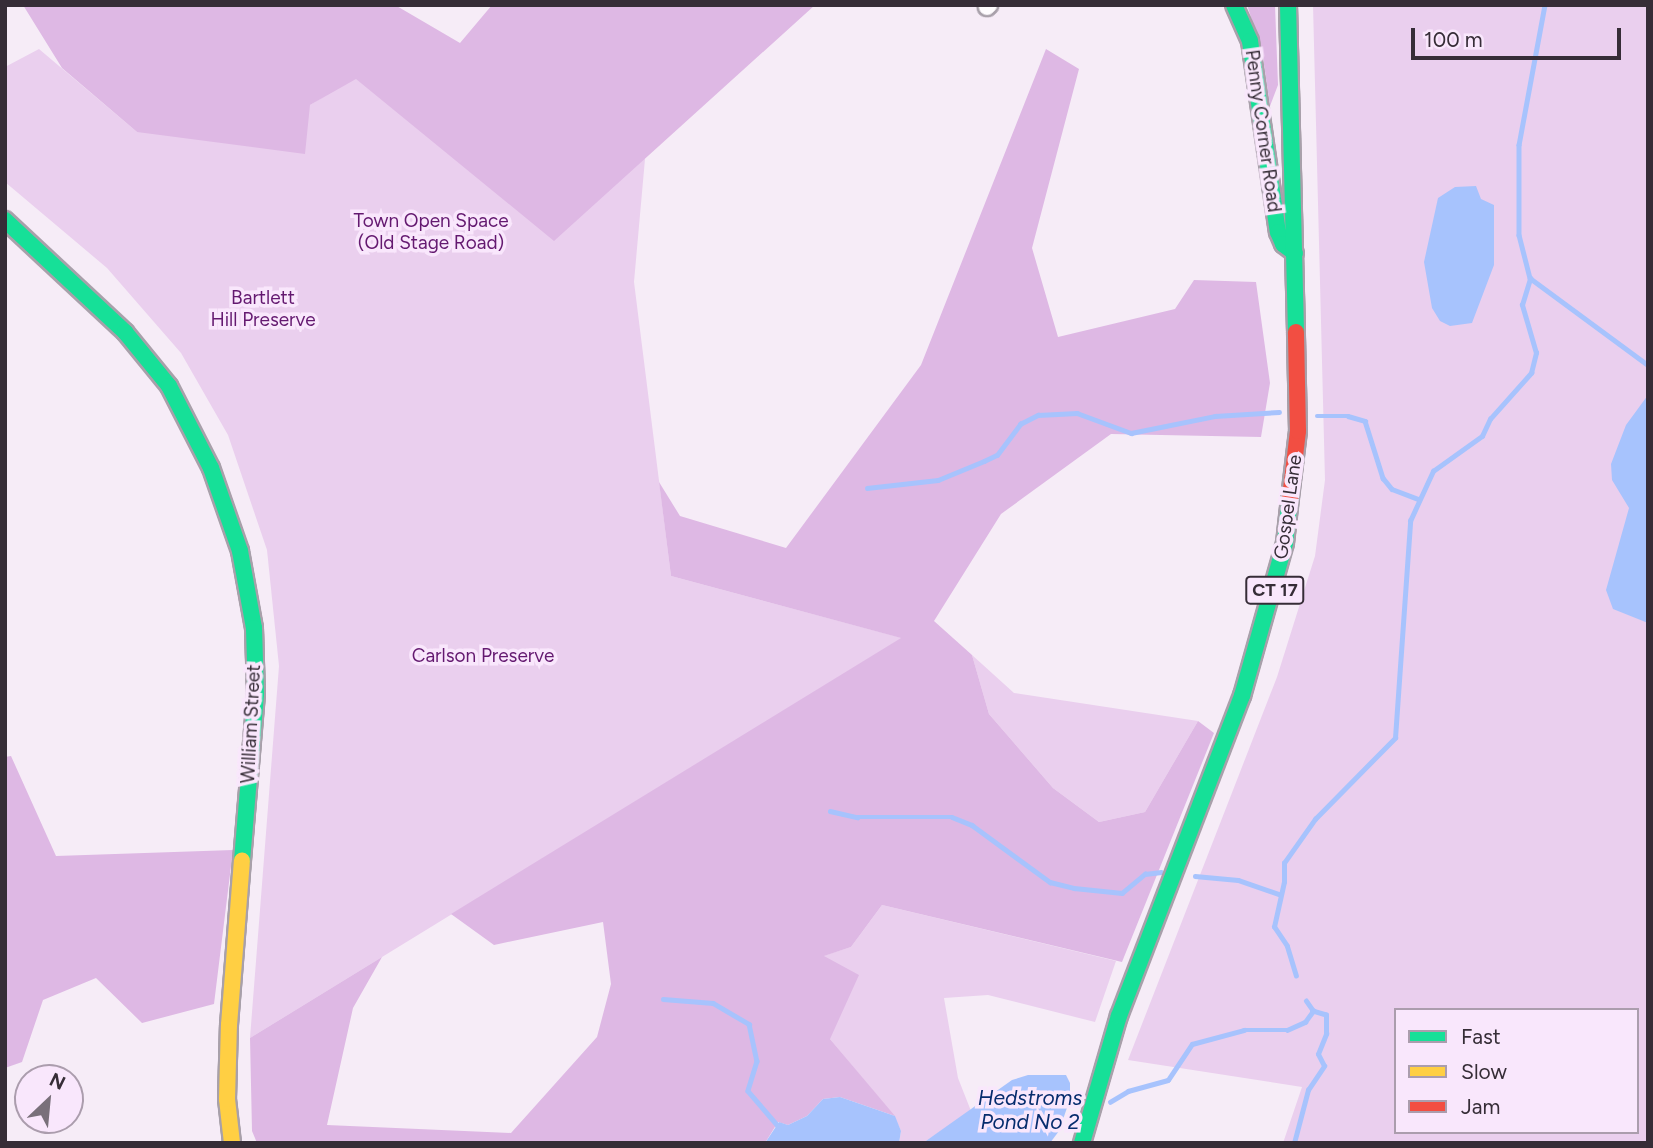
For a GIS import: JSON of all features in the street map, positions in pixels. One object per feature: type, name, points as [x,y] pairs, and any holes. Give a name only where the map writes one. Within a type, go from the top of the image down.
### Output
[{"type":"street","name":"Penny Corner Road","points":[[1234,5],[1250,41],[1279,239],[1295,253]]},
{"type":"street","name":"Gospel Lane","points":[[1082,1143],[1119,1016],[1242,696],[1276,584],[1296,460],[1295,253],[1288,5]]},
{"type":"street","name":"William Street","points":[[5,219],[125,332],[169,386],[211,468],[240,551],[254,628],[256,694],[229,1025],[227,1099],[232,1143]]},
{"type":"green space","points":[[1313,5],[1648,5],[1648,1143],[1283,1143],[1302,1087],[1128,1060],[1277,677],[1315,556],[1325,480]]},
{"type":"green space","name":"Carlson Preserve","points":[[39,49],[137,132],[310,105],[328,94],[338,71],[645,159],[634,282],[671,576],[902,638],[250,1038],[279,666],[267,550],[228,435],[181,353],[107,268],[5,182],[5,67]]},
{"type":"green space","points":[[972,655],[1014,693],[1198,721],[1145,812],[1099,822],[1053,788],[989,714]]},
{"type":"green space","points":[[882,905],[1116,961],[1095,1022],[988,995],[944,998],[958,1078],[971,1111],[923,1143],[899,1143],[901,1131],[894,1116],[830,1039],[823,956],[851,947]]},
{"type":"shaded area","points":[[23,5],[395,5],[460,43],[492,5],[815,5],[554,241],[356,79],[310,105],[305,154],[137,132],[62,68]]},
{"type":"shaded area","points":[[1247,5],[1275,5],[1278,85],[1270,106],[1262,51]]},
{"type":"shaded area","points":[[1046,49],[1079,69],[1032,248],[1058,337],[1175,309],[1194,280],[1256,282],[1270,383],[1261,437],[1111,434],[1001,514],[934,621],[972,655],[989,714],[1053,788],[1099,822],[1145,812],[1198,721],[1214,733],[1122,962],[882,905],[851,947],[824,956],[859,975],[830,1039],[895,1116],[840,1097],[823,1099],[807,1116],[788,1125],[778,1122],[765,1143],[257,1143],[252,1131],[250,1038],[382,957],[353,1008],[327,1125],[511,1133],[597,1037],[611,984],[603,922],[494,945],[451,914],[901,638],[671,576],[659,482],[680,516],[786,548],[921,365]]},
{"type":"shaded area","points":[[11,756],[56,856],[233,850],[214,1004],[142,1023],[96,978],[43,1000],[22,1062],[5,1068],[5,757]]},
{"type":"water","points":[[1476,186],[1481,199],[1494,205],[1494,265],[1472,323],[1450,326],[1440,321],[1432,308],[1424,262],[1438,198],[1455,187]]},
{"type":"water","points":[[1648,395],[1648,623],[1613,609],[1606,590],[1629,508],[1612,480],[1611,464],[1626,425]]},
{"type":"water","name":"Hedstroms Pond No 2","points":[[1028,1075],[1066,1075],[1070,1083],[1070,1099],[1059,1131],[1050,1143],[923,1143],[1012,1080]]},
{"type":"water","points":[[840,1097],[895,1116],[901,1131],[899,1143],[765,1143],[779,1122],[788,1125],[807,1116],[823,1099]]},
{"type":"waterway","points":[[1545,5],[1519,145],[1519,235],[1530,278],[1648,365]]},
{"type":"waterway","points":[[1296,976],[1287,946],[1274,927],[1284,882],[1284,863],[1315,819],[1395,738],[1410,521],[1433,471],[1482,436],[1490,419],[1531,373],[1536,353],[1522,305],[1530,278]]},
{"type":"waterway","points":[[867,488],[938,480],[984,461],[997,455],[1020,424],[1038,415],[1077,413],[1131,433],[1215,416],[1279,412]]},
{"type":"waterway","points":[[1317,416],[1348,416],[1365,421],[1383,478],[1392,489],[1418,499]]},
{"type":"waterway","points":[[830,811],[857,817],[952,817],[972,825],[1050,882],[1074,888],[1122,893],[1145,874],[1161,872]]},
{"type":"waterway","points":[[1195,876],[1238,880],[1279,894]]},
{"type":"waterway","points":[[663,999],[713,1003],[749,1024],[757,1061],[748,1091],[779,1127]]},
{"type":"waterway","points":[[1294,1143],[1308,1090],[1324,1066],[1318,1054],[1326,1034],[1326,1015],[1313,1011],[1306,1001]]},
{"type":"waterway","points":[[1110,1102],[1128,1091],[1168,1080],[1192,1044],[1244,1030],[1287,1030],[1305,1022],[1313,1011]]},
{"type":"traffic: fast","points":[[1234,5],[1250,41],[1278,232],[1283,244],[1295,253]]},
{"type":"traffic: fast","points":[[1288,5],[1296,332]]},
{"type":"traffic: fast","points":[[5,220],[125,332],[169,386],[211,468],[240,551],[254,628],[256,694],[242,861]]},
{"type":"traffic: fast","points":[[1082,1143],[1119,1016],[1242,696],[1285,543],[1290,498]]},
{"type":"traffic: slow","points":[[232,1143],[227,1099],[229,1025],[242,861]]},
{"type":"traffic: jam","points":[[1290,498],[1298,431],[1296,332]]},
{"type":"park label","name":"Town Open Space (Old Stage Road)","points":[[431,232]]},
{"type":"park label","name":"Bartlett Hill Preserve","points":[[263,309]]}]
